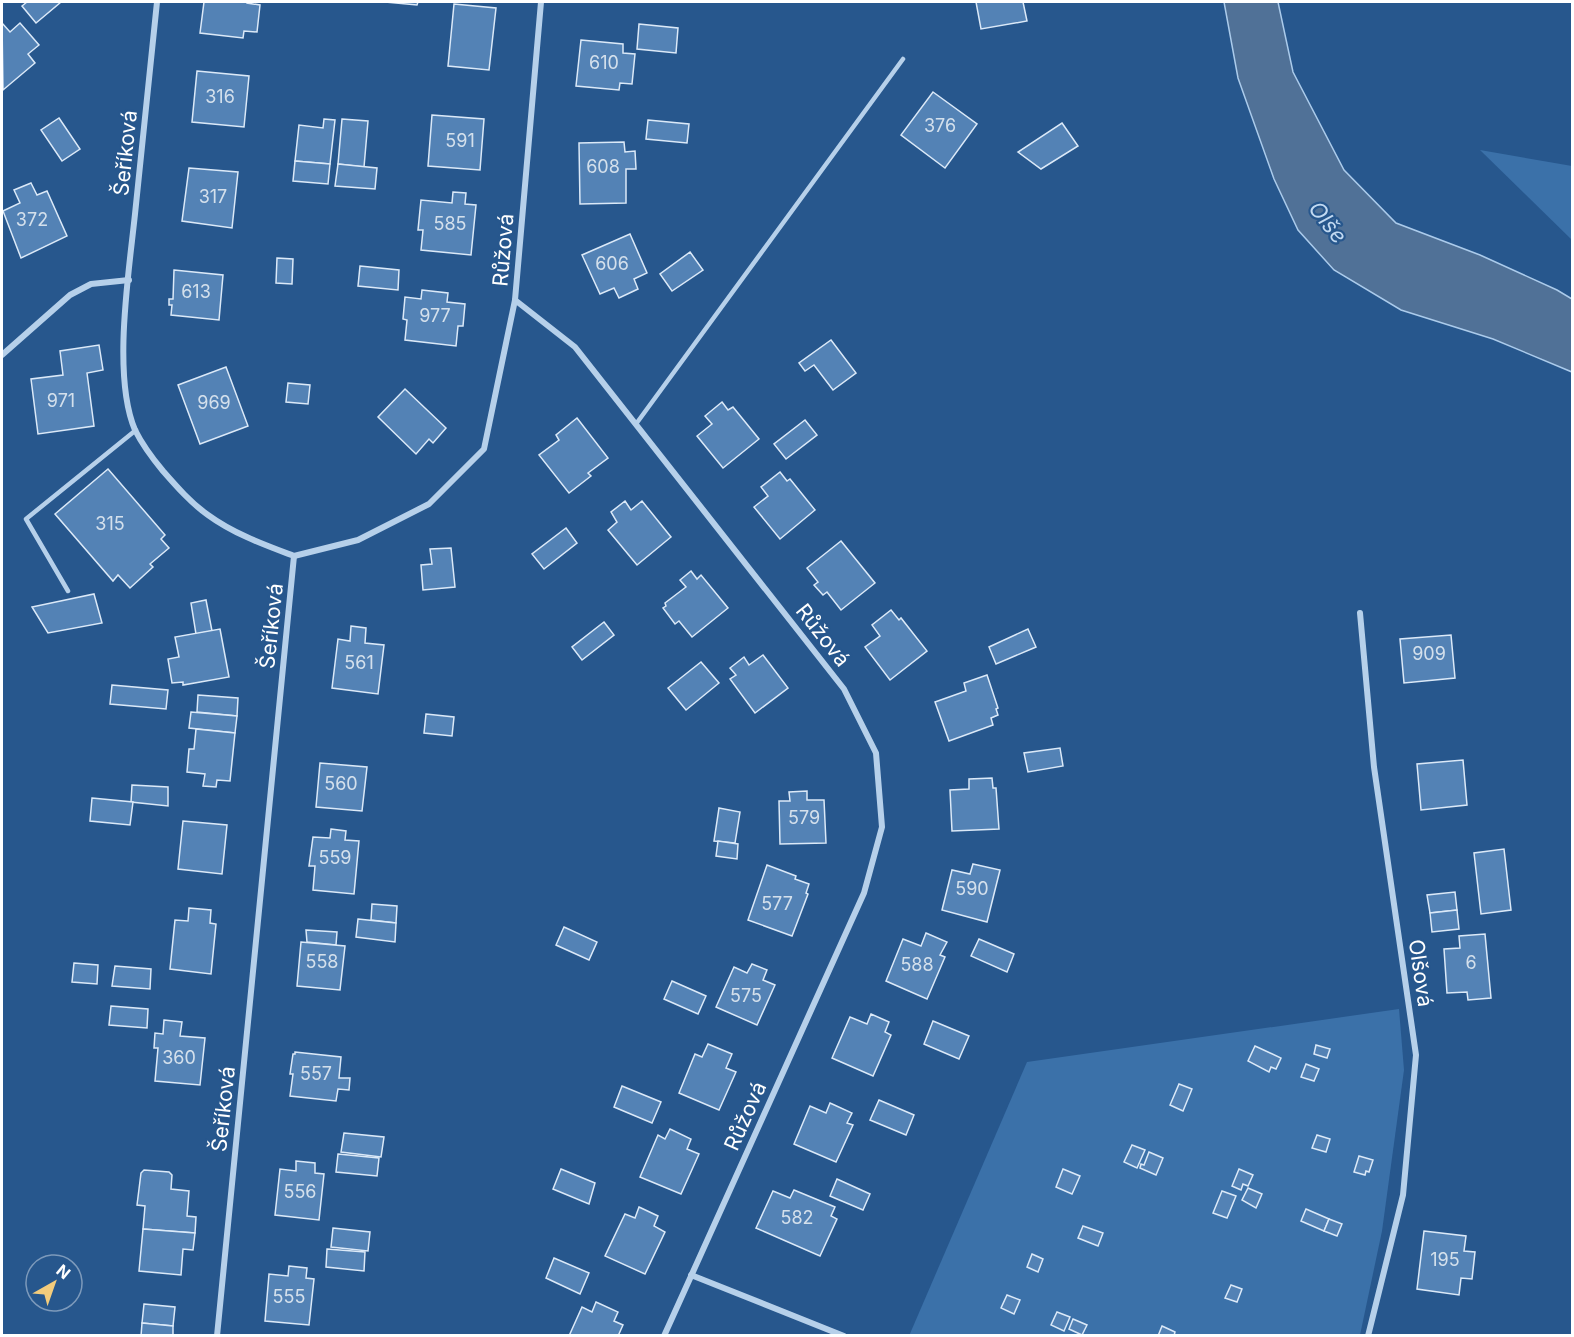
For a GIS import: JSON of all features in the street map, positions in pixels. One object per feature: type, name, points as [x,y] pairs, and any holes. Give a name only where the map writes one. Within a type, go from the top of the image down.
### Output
[{"type":"street","name":"Šeříková","points":[[157,2],[124,345],[124,379],[128,405],[135,430],[154,460],[177,488],[208,516],[253,540],[294,556],[217,1335]]},
{"type":"street","name":"Růžová","points":[[542,2],[515,300],[575,346],[844,689],[876,753],[882,827],[864,893],[664,1335]]},
{"type":"street","points":[[2,355],[70,295],[91,284],[129,280]]},
{"type":"street","points":[[294,556],[358,540],[429,504],[484,449],[515,300]]},
{"type":"street","name":"Olšová","points":[[1360,613],[1374,767],[1416,1055],[1403,1195],[1368,1335]]},
{"type":"street","points":[[691,1275],[844,1335]]},
{"type":"lane","points":[[636,424],[903,59]]},
{"type":"lane","points":[[68,591],[27,519],[135,430]]},
{"type":"shaded area","points":[[1480,150],[1572,166],[1572,240]]},
{"type":"shaded area","points":[[1399,1009],[1404,1070],[1382,1231],[1360,1335],[909,1336],[1027,1062]]},
{"type":"water","name":"Olše","points":[[1224,2],[1278,2],[1293,72],[1344,170],[1396,223],[1480,255],[1572,299],[1572,372],[1493,339],[1401,310],[1334,270],[1298,230],[1274,179],[1238,78]]},
{"type":"building","points":[[27,2],[61,2],[36,23],[22,6]]},
{"type":"building","points":[[204,2],[247,2],[260,5],[257,32],[244,31],[243,38],[200,33]]},
{"type":"building","points":[[385,2],[418,2],[417,5]]},
{"type":"building","points":[[976,2],[1023,2],[1027,21],[981,29]]},
{"type":"building","points":[[454,4],[496,8],[489,70],[448,66]]},
{"type":"building","points":[[2,23],[10,32],[20,23],[39,45],[28,54],[35,63],[3,90]]},
{"type":"building","points":[[639,24],[678,28],[676,53],[637,49]]},
{"type":"building","points":[[581,40],[623,44],[623,53],[635,54],[632,84],[620,83],[619,90],[576,86]]},
{"type":"building","points":[[197,71],[249,76],[244,127],[192,122]]},
{"type":"building","points":[[933,92],[977,124],[945,168],[901,135]]},
{"type":"building","points":[[432,115],[484,119],[480,170],[428,166]]},
{"type":"building","points":[[59,118],[80,149],[62,161],[41,130]]},
{"type":"building","points":[[324,119],[335,120],[330,164],[295,161],[299,125],[323,128]]},
{"type":"building","points":[[342,119],[368,121],[364,167],[338,164]]},
{"type":"building","points":[[648,120],[689,124],[687,143],[646,139]]},
{"type":"building","points":[[1062,123],[1078,146],[1041,169],[1018,152]]},
{"type":"building","points":[[624,142],[625,152],[635,151],[636,169],[626,169],[626,203],[580,204],[579,143]]},
{"type":"building","points":[[295,161],[330,164],[328,184],[293,181]]},
{"type":"building","points":[[338,164],[377,168],[375,189],[335,186]]},
{"type":"building","points":[[189,168],[238,172],[232,228],[182,221]]},
{"type":"building","points":[[31,183],[37,195],[47,191],[67,236],[21,258],[3,211],[20,203],[14,190]]},
{"type":"building","points":[[453,192],[466,193],[465,204],[476,205],[471,255],[421,250],[423,230],[418,230],[421,200],[452,203]]},
{"type":"building","points":[[630,234],[647,273],[634,279],[638,289],[619,298],[614,288],[600,294],[582,255]]},
{"type":"building","points":[[690,252],[703,270],[672,291],[660,274]]},
{"type":"building","points":[[277,258],[293,259],[292,284],[276,283]]},
{"type":"building","points":[[360,266],[399,270],[398,290],[358,286]]},
{"type":"building","points":[[174,270],[223,275],[219,320],[171,315],[172,305],[169,305],[169,299],[173,299]]},
{"type":"building","points":[[422,290],[448,293],[447,302],[465,304],[463,326],[458,326],[456,346],[405,340],[407,320],[403,319],[405,297],[421,299]]},
{"type":"building","points":[[831,340],[856,373],[833,390],[814,365],[805,371],[799,363]]},
{"type":"building","points":[[99,345],[103,370],[87,373],[94,426],[38,434],[31,379],[63,375],[60,351]]},
{"type":"building","points":[[226,367],[248,426],[200,444],[178,385]]},
{"type":"building","points":[[288,383],[310,385],[308,404],[286,402]]},
{"type":"building","points":[[405,389],[446,428],[433,443],[429,439],[416,454],[378,417]]},
{"type":"building","points":[[722,402],[728,410],[733,407],[759,439],[723,468],[697,436],[712,424],[705,416]]},
{"type":"building","points":[[577,418],[608,458],[588,473],[591,476],[569,493],[539,455],[559,440],[556,435]]},
{"type":"building","points":[[805,420],[817,435],[786,459],[774,444]]},
{"type":"building","points":[[108,469],[165,535],[161,539],[169,548],[150,564],[153,567],[130,588],[118,575],[113,581],[55,514]]},
{"type":"building","points":[[780,472],[787,481],[790,479],[815,510],[780,539],[754,507],[768,496],[761,487]]},
{"type":"building","points":[[625,501],[631,510],[642,501],[671,537],[637,565],[608,530],[617,522],[611,512]]},
{"type":"building","points":[[566,528],[577,543],[544,569],[532,554]]},
{"type":"building","points":[[841,541],[875,583],[841,610],[827,592],[823,595],[814,585],[818,582],[807,568]]},
{"type":"building","points":[[451,548],[455,587],[423,590],[421,565],[432,564],[430,549]]},
{"type":"building","points":[[691,571],[697,579],[701,575],[728,608],[692,637],[679,621],[675,624],[663,608],[666,606],[665,603],[686,587],[680,580]]},
{"type":"building","points":[[94,594],[102,623],[48,633],[32,607]]},
{"type":"building","points":[[206,600],[212,631],[196,634],[191,603]]},
{"type":"building","points":[[891,610],[899,620],[901,618],[927,651],[890,680],[865,647],[880,636],[872,625]]},
{"type":"building","points":[[604,622],[614,635],[582,660],[572,647]]},
{"type":"building","points":[[351,626],[366,628],[365,643],[384,645],[378,694],[332,688],[338,639],[350,641]]},
{"type":"building","points":[[220,629],[229,677],[183,685],[183,682],[172,683],[168,659],[179,657],[175,637]]},
{"type":"building","points":[[1028,629],[1036,647],[996,664],[989,647]]},
{"type":"building","points":[[1451,635],[1455,678],[1404,683],[1400,639]]},
{"type":"building","points":[[763,655],[788,688],[755,713],[730,679],[736,675],[730,668],[744,657],[749,665]]},
{"type":"building","points":[[701,662],[719,683],[686,710],[668,688]]},
{"type":"building","points":[[987,675],[998,708],[996,709],[998,715],[991,718],[993,725],[949,741],[935,702],[966,691],[964,683]]},
{"type":"building","points":[[112,685],[168,690],[166,709],[110,704]]},
{"type":"building","points":[[198,695],[238,698],[237,716],[197,712]]},
{"type":"building","points":[[191,712],[237,716],[235,733],[189,728]]},
{"type":"building","points":[[426,714],[454,717],[452,736],[424,733]]},
{"type":"building","points":[[196,729],[235,733],[230,781],[217,780],[216,787],[203,786],[205,774],[187,772],[189,749],[194,749]]},
{"type":"building","points":[[1060,748],[1063,766],[1028,772],[1024,753]]},
{"type":"building","points":[[1463,760],[1467,805],[1421,810],[1417,764]]},
{"type":"building","points":[[320,763],[367,767],[362,811],[316,807]]},
{"type":"building","points":[[992,778],[993,788],[996,788],[999,829],[952,831],[950,790],[969,789],[969,779]]},
{"type":"building","points":[[132,785],[168,787],[168,806],[131,802]]},
{"type":"building","points":[[807,791],[807,800],[824,800],[826,843],[780,844],[779,801],[790,801],[789,792]]},
{"type":"building","points":[[92,798],[133,802],[130,825],[90,821]]},
{"type":"building","points":[[719,808],[740,812],[735,843],[714,841]]},
{"type":"building","points":[[183,821],[227,825],[222,874],[178,869]]},
{"type":"building","points":[[331,829],[346,831],[345,840],[359,841],[354,894],[313,890],[315,866],[309,866],[313,837],[330,838]]},
{"type":"building","points":[[718,841],[738,844],[737,859],[716,856]]},
{"type":"building","points":[[1504,849],[1511,910],[1481,914],[1474,853]]},
{"type":"building","points":[[973,864],[1000,870],[987,922],[942,910],[952,870],[970,874]]},
{"type":"building","points":[[767,865],[796,876],[795,879],[809,884],[806,893],[808,894],[792,936],[748,920]]},
{"type":"building","points":[[1455,892],[1457,910],[1430,913],[1427,895]]},
{"type":"building","points":[[372,904],[397,906],[396,923],[371,920]]},
{"type":"building","points":[[189,908],[211,910],[210,923],[216,924],[211,974],[170,969],[175,920],[188,921]]},
{"type":"building","points":[[1457,910],[1459,929],[1432,932],[1430,913]]},
{"type":"building","points":[[358,919],[396,923],[395,942],[356,937]]},
{"type":"building","points":[[564,927],[597,942],[589,960],[556,945]]},
{"type":"building","points":[[306,930],[337,932],[336,945],[307,942]]},
{"type":"building","points":[[926,933],[947,942],[940,955],[945,957],[927,999],[886,981],[903,939],[921,946]]},
{"type":"building","points":[[1485,934],[1491,998],[1468,1000],[1467,992],[1447,993],[1444,949],[1460,948],[1459,936]]},
{"type":"building","points":[[979,939],[1014,954],[1007,972],[971,956]]},
{"type":"building","points":[[301,942],[345,946],[340,990],[297,986]]},
{"type":"building","points":[[74,963],[98,965],[97,984],[72,982]]},
{"type":"building","points":[[752,964],[767,970],[763,980],[775,985],[757,1025],[716,1007],[734,967],[747,973]]},
{"type":"building","points":[[115,966],[151,969],[150,989],[112,986]]},
{"type":"building","points":[[672,981],[706,996],[698,1014],[664,999]]},
{"type":"building","points":[[111,1006],[148,1009],[147,1028],[109,1025]]},
{"type":"building","points":[[871,1014],[889,1022],[885,1032],[891,1035],[873,1076],[832,1058],[850,1017],[867,1024]]},
{"type":"building","points":[[164,1020],[182,1022],[180,1036],[205,1038],[200,1085],[155,1081],[158,1048],[154,1048],[155,1033],[163,1034]]},
{"type":"building","points":[[933,1021],[969,1036],[959,1059],[924,1044]]},
{"type":"building","points":[[708,1044],[732,1054],[726,1068],[736,1072],[719,1110],[679,1093],[695,1054],[702,1057]]},
{"type":"building","points":[[1316,1045],[1330,1049],[1327,1058],[1314,1054]]},
{"type":"building","points":[[1255,1046],[1281,1058],[1276,1069],[1271,1067],[1269,1072],[1248,1061]]},
{"type":"building","points":[[295,1052],[341,1057],[339,1078],[350,1078],[349,1090],[338,1089],[336,1101],[290,1096],[293,1074],[290,1074]]},
{"type":"building","points":[[1306,1064],[1319,1069],[1314,1081],[1301,1077]]},
{"type":"building","points":[[1179,1084],[1192,1089],[1183,1111],[1170,1105]]},
{"type":"building","points":[[622,1086],[661,1102],[652,1123],[614,1107]]},
{"type":"building","points":[[879,1100],[914,1115],[906,1135],[870,1120]]},
{"type":"building","points":[[830,1103],[852,1113],[847,1123],[853,1125],[836,1162],[794,1144],[810,1106],[826,1113]]},
{"type":"building","points":[[670,1129],[691,1139],[687,1149],[699,1154],[681,1194],[640,1177],[658,1135],[665,1139]]},
{"type":"building","points":[[344,1133],[384,1137],[381,1157],[341,1152]]},
{"type":"building","points":[[1317,1135],[1330,1139],[1326,1152],[1312,1148]]},
{"type":"building","points":[[1132,1145],[1145,1150],[1137,1168],[1124,1162]]},
{"type":"building","points":[[1149,1152],[1163,1158],[1156,1175],[1140,1168],[1141,1164],[1144,1165]]},
{"type":"building","points":[[338,1154],[379,1158],[377,1176],[336,1172]]},
{"type":"building","points":[[1359,1156],[1373,1160],[1369,1172],[1366,1171],[1365,1175],[1354,1172]]},
{"type":"building","points":[[296,1161],[315,1163],[315,1173],[324,1174],[319,1220],[275,1215],[280,1169],[296,1171]]},
{"type":"building","points":[[561,1169],[595,1183],[589,1204],[553,1189]]},
{"type":"building","points":[[1063,1169],[1080,1176],[1072,1194],[1056,1187]]},
{"type":"building","points":[[1239,1169],[1253,1175],[1248,1186],[1243,1184],[1241,1190],[1232,1186]]},
{"type":"building","points":[[144,1170],[169,1172],[172,1175],[171,1189],[189,1191],[187,1216],[196,1217],[195,1233],[143,1229],[145,1206],[137,1205],[141,1173]]},
{"type":"building","points":[[837,1179],[870,1194],[863,1210],[830,1196]]},
{"type":"building","points":[[1248,1188],[1262,1194],[1256,1208],[1242,1200]]},
{"type":"building","points":[[794,1190],[835,1207],[831,1216],[837,1219],[820,1256],[756,1228],[773,1191],[790,1198]]},
{"type":"building","points":[[1222,1191],[1236,1196],[1227,1218],[1213,1213]]},
{"type":"building","points":[[639,1207],[658,1216],[654,1226],[665,1232],[645,1274],[605,1256],[625,1214],[635,1218]]},
{"type":"building","points":[[1306,1209],[1329,1219],[1324,1231],[1301,1221]]},
{"type":"building","points":[[1329,1219],[1342,1224],[1337,1236],[1324,1231]]},
{"type":"building","points":[[1083,1226],[1103,1233],[1098,1246],[1078,1238]]},
{"type":"building","points":[[333,1228],[370,1232],[368,1251],[331,1247]]},
{"type":"building","points":[[143,1229],[195,1233],[193,1250],[183,1249],[181,1275],[139,1271]]},
{"type":"building","points":[[1424,1231],[1466,1236],[1464,1251],[1475,1252],[1472,1279],[1461,1278],[1459,1295],[1417,1289]]},
{"type":"building","points":[[327,1249],[365,1252],[364,1271],[326,1267]]},
{"type":"building","points":[[1032,1254],[1043,1259],[1038,1272],[1027,1267]]},
{"type":"building","points":[[554,1258],[589,1273],[580,1294],[546,1278]]},
{"type":"building","points":[[289,1266],[307,1268],[306,1278],[314,1279],[309,1325],[265,1321],[269,1274],[288,1276]]},
{"type":"building","points":[[1231,1285],[1242,1289],[1237,1302],[1225,1298]]},
{"type":"building","points":[[1007,1295],[1020,1300],[1014,1314],[1001,1308]]},
{"type":"building","points":[[596,1302],[618,1312],[614,1321],[623,1325],[618,1336],[569,1336],[582,1307],[592,1312]]},
{"type":"building","points":[[144,1304],[175,1307],[173,1326],[142,1323]]},
{"type":"building","points":[[1057,1312],[1070,1317],[1064,1331],[1051,1325]]},
{"type":"building","points":[[1073,1319],[1087,1325],[1082,1335],[1069,1329]]},
{"type":"building","points":[[142,1323],[173,1326],[173,1336],[141,1336]]},
{"type":"building","points":[[1162,1326],[1175,1332],[1174,1336],[1158,1336]]}]
